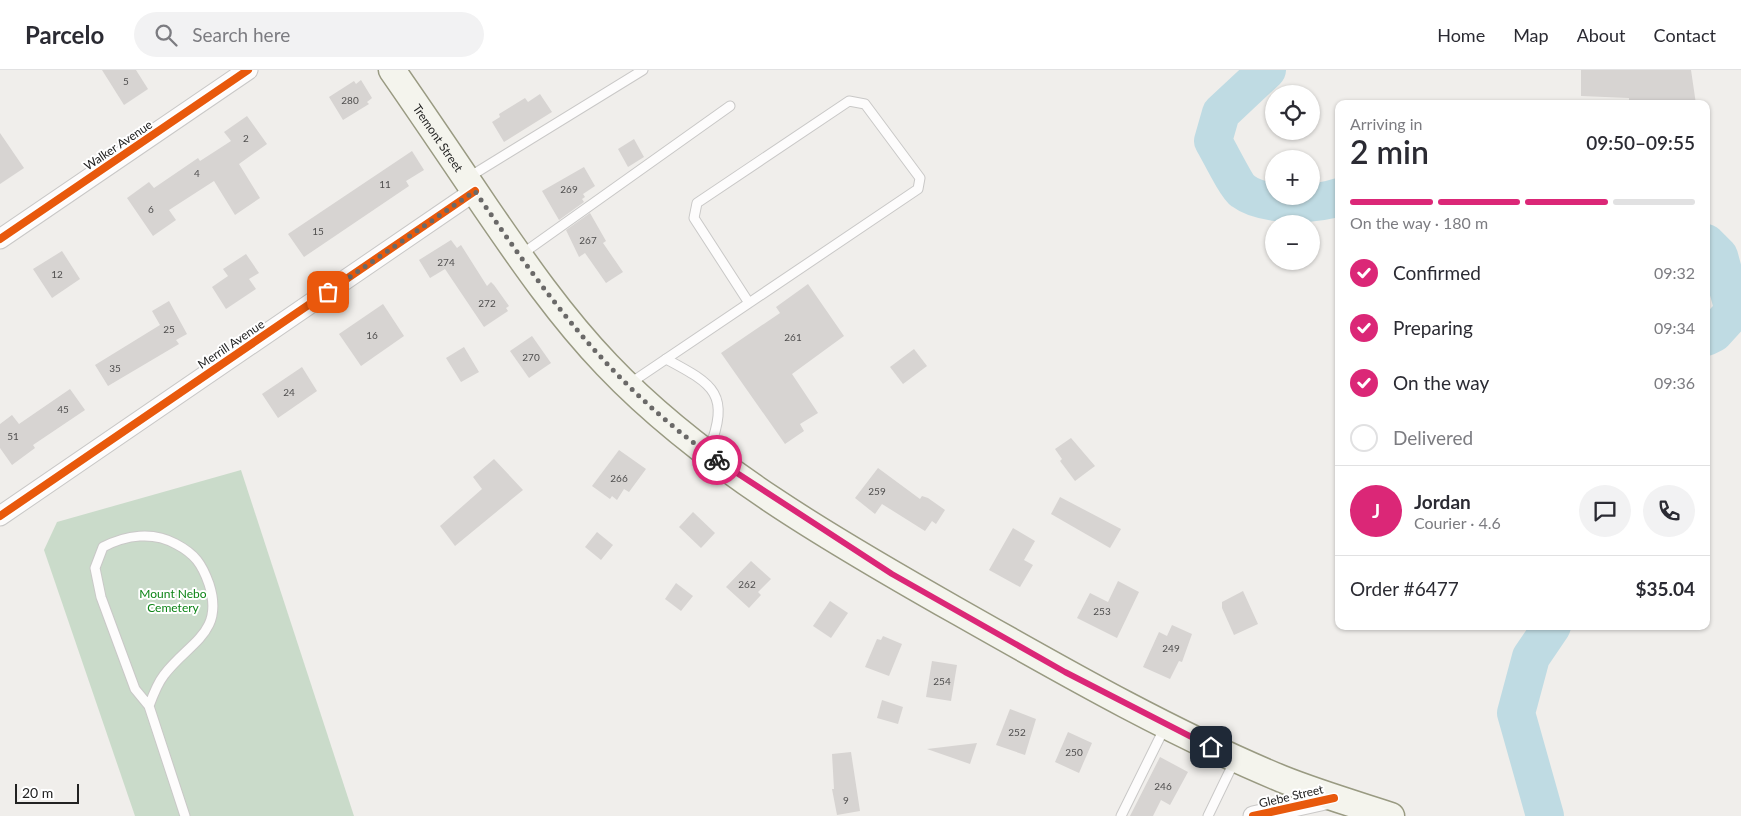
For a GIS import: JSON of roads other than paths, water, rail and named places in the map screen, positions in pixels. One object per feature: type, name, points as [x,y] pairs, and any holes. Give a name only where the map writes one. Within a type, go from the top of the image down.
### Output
[{"type":"main road","name":"Tremont Street","points":[[392,70],[520,256],[564,316],[627,386],[708,454],[892,574],[1065,672],[1236,759],[1334,798],[1391,816]]},
{"type":"street","name":"Walker Avenue","points":[[0,239],[248,70]]},
{"type":"street","name":"Merrill Avenue","points":[[0,516],[471,185]]},
{"type":"street","name":"Glebe Street","points":[[1253,816],[1334,798]]},
{"type":"lane","points":[[471,185],[644,70]]},
{"type":"lane","points":[[627,386],[918,189],[920,178],[865,104],[849,101],[697,204],[694,218],[749,303]]},
{"type":"lane","points":[[520,256],[730,106]]},
{"type":"lane","points":[[666,360],[706,382],[715,394],[719,408],[718,425],[708,454]]},
{"type":"lane","points":[[149,706],[157,685],[165,674],[201,638],[210,625],[214,613],[214,599],[199,560],[173,542],[149,536],[130,537],[103,547],[95,568],[101,596],[135,689],[149,706],[185,816]]},
{"type":"lane","points":[[1121,816],[1166,724]]},
{"type":"lane","points":[[1208,816],[1236,759]]},
{"type":"waterway","points":[[1267,70],[1221,113],[1213,141],[1240,188],[1252,196],[1264,200],[1290,203],[1317,202],[1335,198]]},
{"type":"waterway","points":[[1710,247],[1719,256],[1734,311],[1710,335]]},
{"type":"waterway","points":[[1545,816],[1516,713],[1531,657],[1549,630]]},
{"type":"park label","name":"Mount Nebo Cemetery","points":[[173,600]]}]
